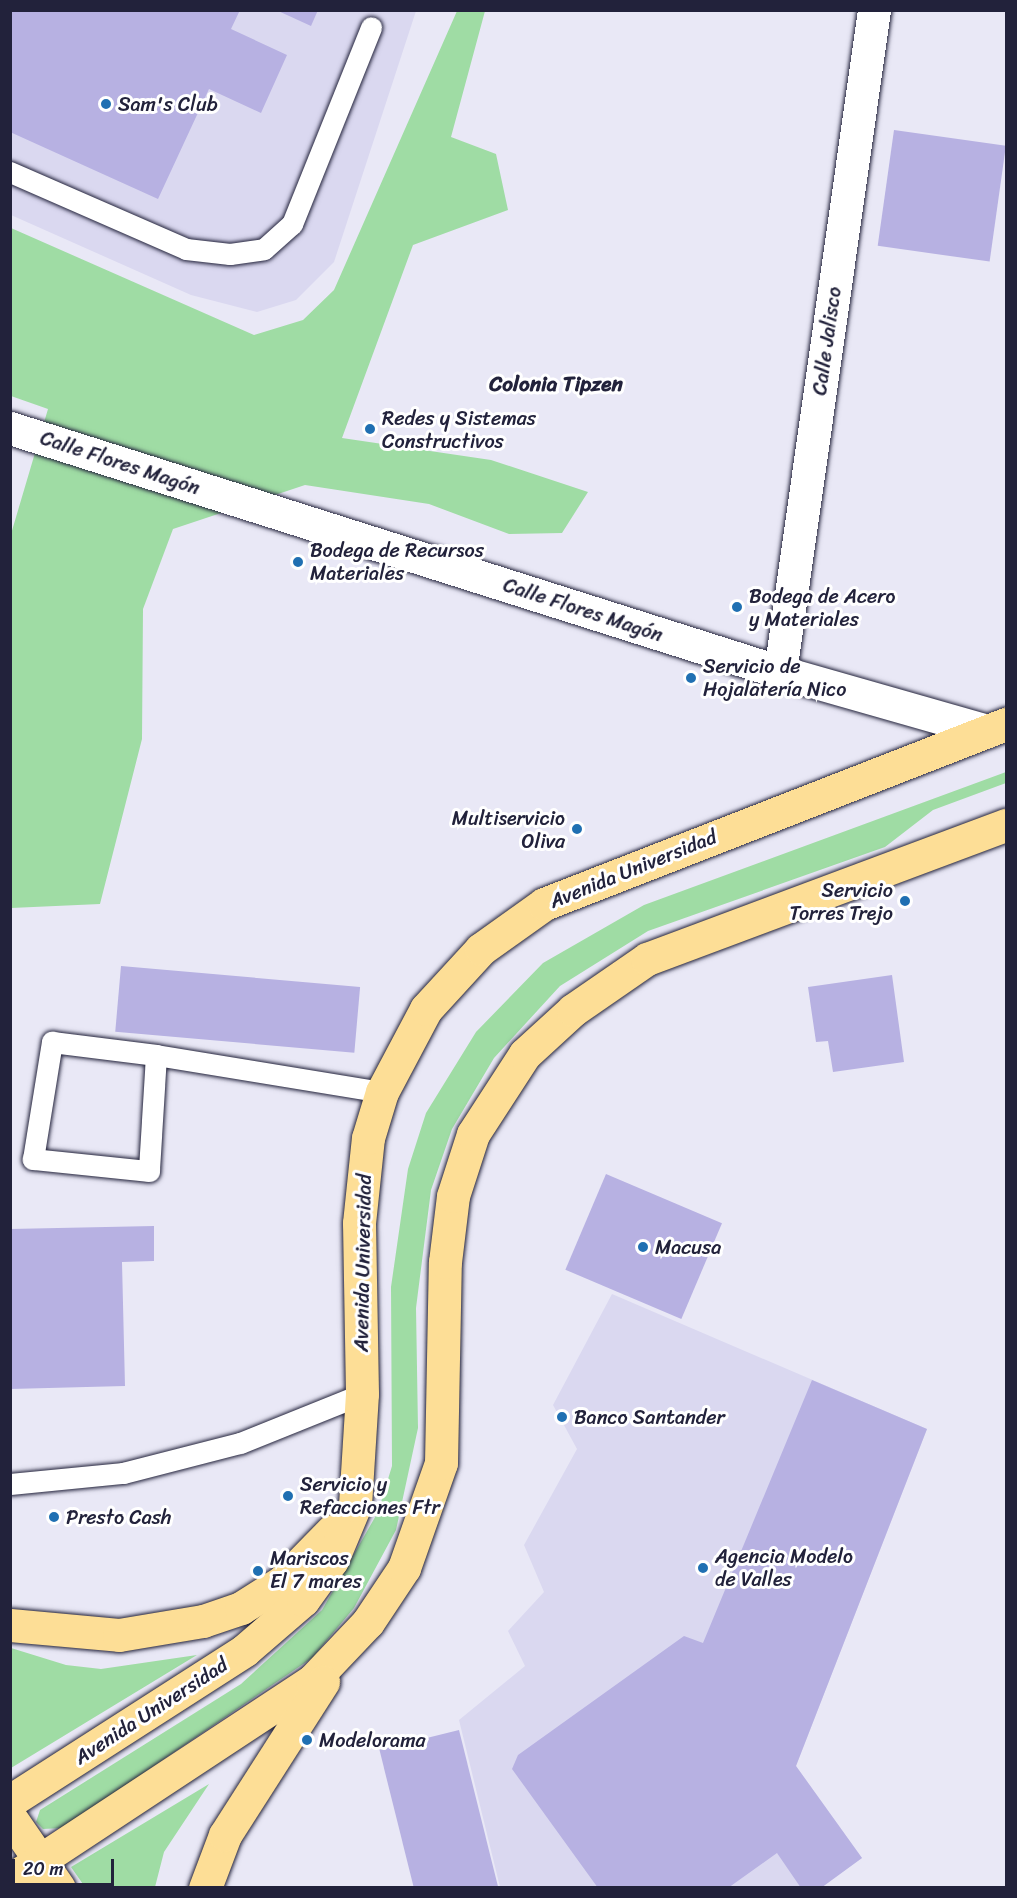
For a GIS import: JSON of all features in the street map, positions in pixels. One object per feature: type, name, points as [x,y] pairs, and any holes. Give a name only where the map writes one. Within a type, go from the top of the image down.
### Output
[{"type":"main road","name":"Avenida Universidad","points":[[10,1801],[245,1650],[303,1600],[332,1560],[355,1505],[362,1394],[362,1177],[382,1092],[426,1009],[481,949],[544,904],[997,727]]},
{"type":"main road","points":[[205,1887],[225,1835],[303,1709],[368,1622],[404,1568],[441,1463],[445,1262],[453,1196],[473,1134],[525,1054],[573,1010],[647,958],[1006,825]]},
{"type":"main road","points":[[10,1625],[119,1635],[164,1630],[241,1608],[282,1582],[355,1505]]},
{"type":"main road","points":[[10,1880],[312,1681],[368,1622]]},
{"type":"main road","points":[[10,1817],[59,1887]]},
{"type":"street","name":"Calle Jalisco","points":[[780,672],[874,10]]},
{"type":"street","name":"Calle Flores Magón","points":[[10,428],[780,672],[997,727]]},
{"type":"lane","points":[[10,172],[186,249],[230,254],[264,249],[292,224],[370,27]]},
{"type":"lane","points":[[156,1055],[149,1171],[33,1159],[52,1042],[156,1055],[382,1092]]},
{"type":"lane","points":[[10,1484],[155,1465],[240,1443],[362,1394]]},
{"type":"shaded area","points":[[11,11],[416,11],[334,262],[296,300],[257,312],[191,295],[11,215]]},
{"type":"shaded area","name":"Agencia Modelo de Valles","points":[[612,1294],[927,1429],[796,1766],[862,1858],[821,1887],[500,1887],[459,1720],[525,1666],[508,1631],[544,1592],[524,1545],[577,1449],[553,1405]]},
{"type":"green space","points":[[457,11],[485,11],[451,137],[496,154],[508,210],[413,245],[342,438],[491,460],[588,492],[562,533],[509,534],[429,504],[305,485],[173,529],[143,609],[142,739],[100,904],[11,908],[11,534],[48,409],[11,396],[11,228],[254,335],[303,320],[334,290]]},
{"type":"green space","points":[[1006,772],[1006,783],[933,810],[885,847],[648,931],[560,986],[494,1058],[452,1129],[431,1190],[416,1308],[418,1428],[396,1530],[354,1608],[312,1658],[63,1828],[43,1829],[36,1822],[40,1810],[241,1684],[322,1610],[378,1512],[392,1466],[391,1287],[408,1169],[426,1113],[476,1032],[543,963],[644,905]]},
{"type":"green space","points":[[11,1648],[66,1665],[101,1669],[197,1655],[11,1768]]},
{"type":"green space","points":[[209,1784],[164,1852],[155,1887],[85,1887],[71,1867]]},
{"type":"building","name":"Sam's Club","points":[[10,10],[240,10],[231,29],[287,55],[261,113],[209,89],[158,199],[10,132]]},
{"type":"building","points":[[276,10],[318,10],[311,26]]},
{"type":"building","points":[[894,130],[1006,146],[990,262],[878,246]]},
{"type":"building","points":[[121,966],[360,987],[354,1053],[115,1032]]},
{"type":"building","points":[[892,975],[904,1062],[833,1072],[828,1041],[816,1042],[808,987]]},
{"type":"building","name":"Macusa","points":[[606,1174],[722,1223],[681,1319],[565,1270]]},
{"type":"building","points":[[154,1226],[154,1261],[122,1262],[125,1386],[10,1389],[10,1229]]},
{"type":"building","points":[[812,1380],[927,1429],[796,1766],[862,1858],[821,1888],[801,1888],[777,1853],[728,1888],[598,1888],[512,1769],[518,1755],[684,1636],[703,1643]]},
{"type":"building","points":[[459,1730],[498,1888],[414,1888],[379,1750]]},
{"type":"place","name":"Sam's Club","points":[[106,104]]},
{"type":"place","name":"Redes y Sistemas Constructivos","points":[[370,429]]},
{"type":"place","name":"Bodega de Recursos Materiales","points":[[298,562]]},
{"type":"place","name":"Bodega de Acero y Materiales","points":[[737,607]]},
{"type":"place","name":"Servicio de Hojalatería Nico","points":[[691,678]]},
{"type":"place","name":"Multiservicio Oliva","points":[[577,829]]},
{"type":"place","name":"Servicio Torres Trejo","points":[[905,901]]},
{"type":"place","name":"Macusa","points":[[643,1247]]},
{"type":"place","name":"Banco Santander","points":[[562,1417]]},
{"type":"place","name":"Servicio y Refacciones Ftr","points":[[288,1496]]},
{"type":"place","name":"Presto Cash","points":[[54,1517]]},
{"type":"place","name":"Agencia Modelo de Valles","points":[[703,1568]]},
{"type":"place","name":"Mariscos El 7 mares","points":[[258,1571]]},
{"type":"place","name":"Modelorama","points":[[307,1740]]},
{"type":"district","name":"Colonia Tipzen","points":[[556,384]]}]
